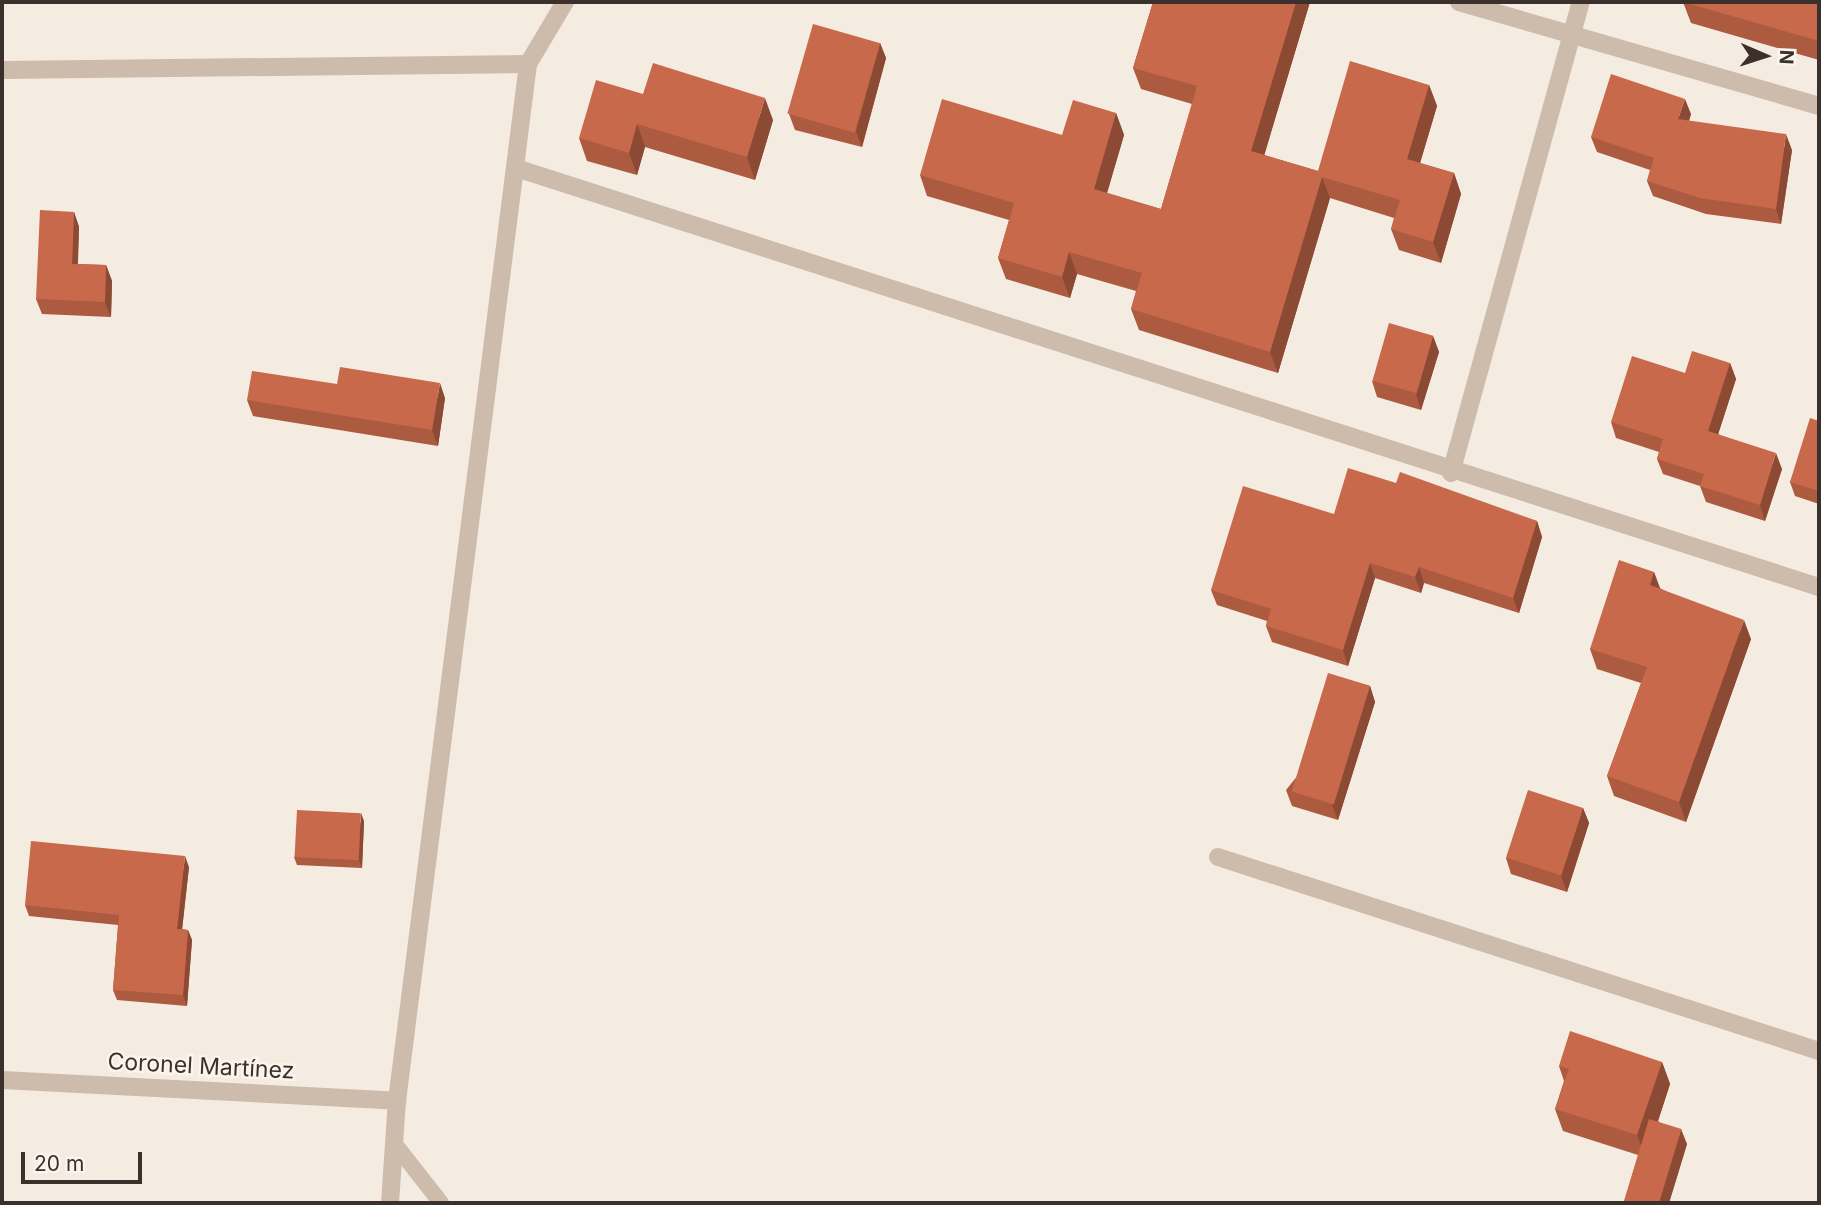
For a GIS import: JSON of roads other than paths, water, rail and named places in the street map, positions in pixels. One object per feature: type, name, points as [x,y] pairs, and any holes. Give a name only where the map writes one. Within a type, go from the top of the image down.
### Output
[{"type":"street","points":[[390,1203],[397,1101],[528,64],[565,2]]},
{"type":"street","points":[[1459,2],[1571,38],[1819,106]]},
{"type":"street","points":[[1451,473],[1581,2]]},
{"type":"street","points":[[2,71],[528,64]]},
{"type":"street","points":[[516,168],[1451,473],[1819,587]]},
{"type":"street","points":[[1218,857],[1819,1051]]},
{"type":"street","name":"Coronel Martínez","points":[[2,1080],[397,1101]]},
{"type":"lane","points":[[394,1143],[441,1203]]}]
